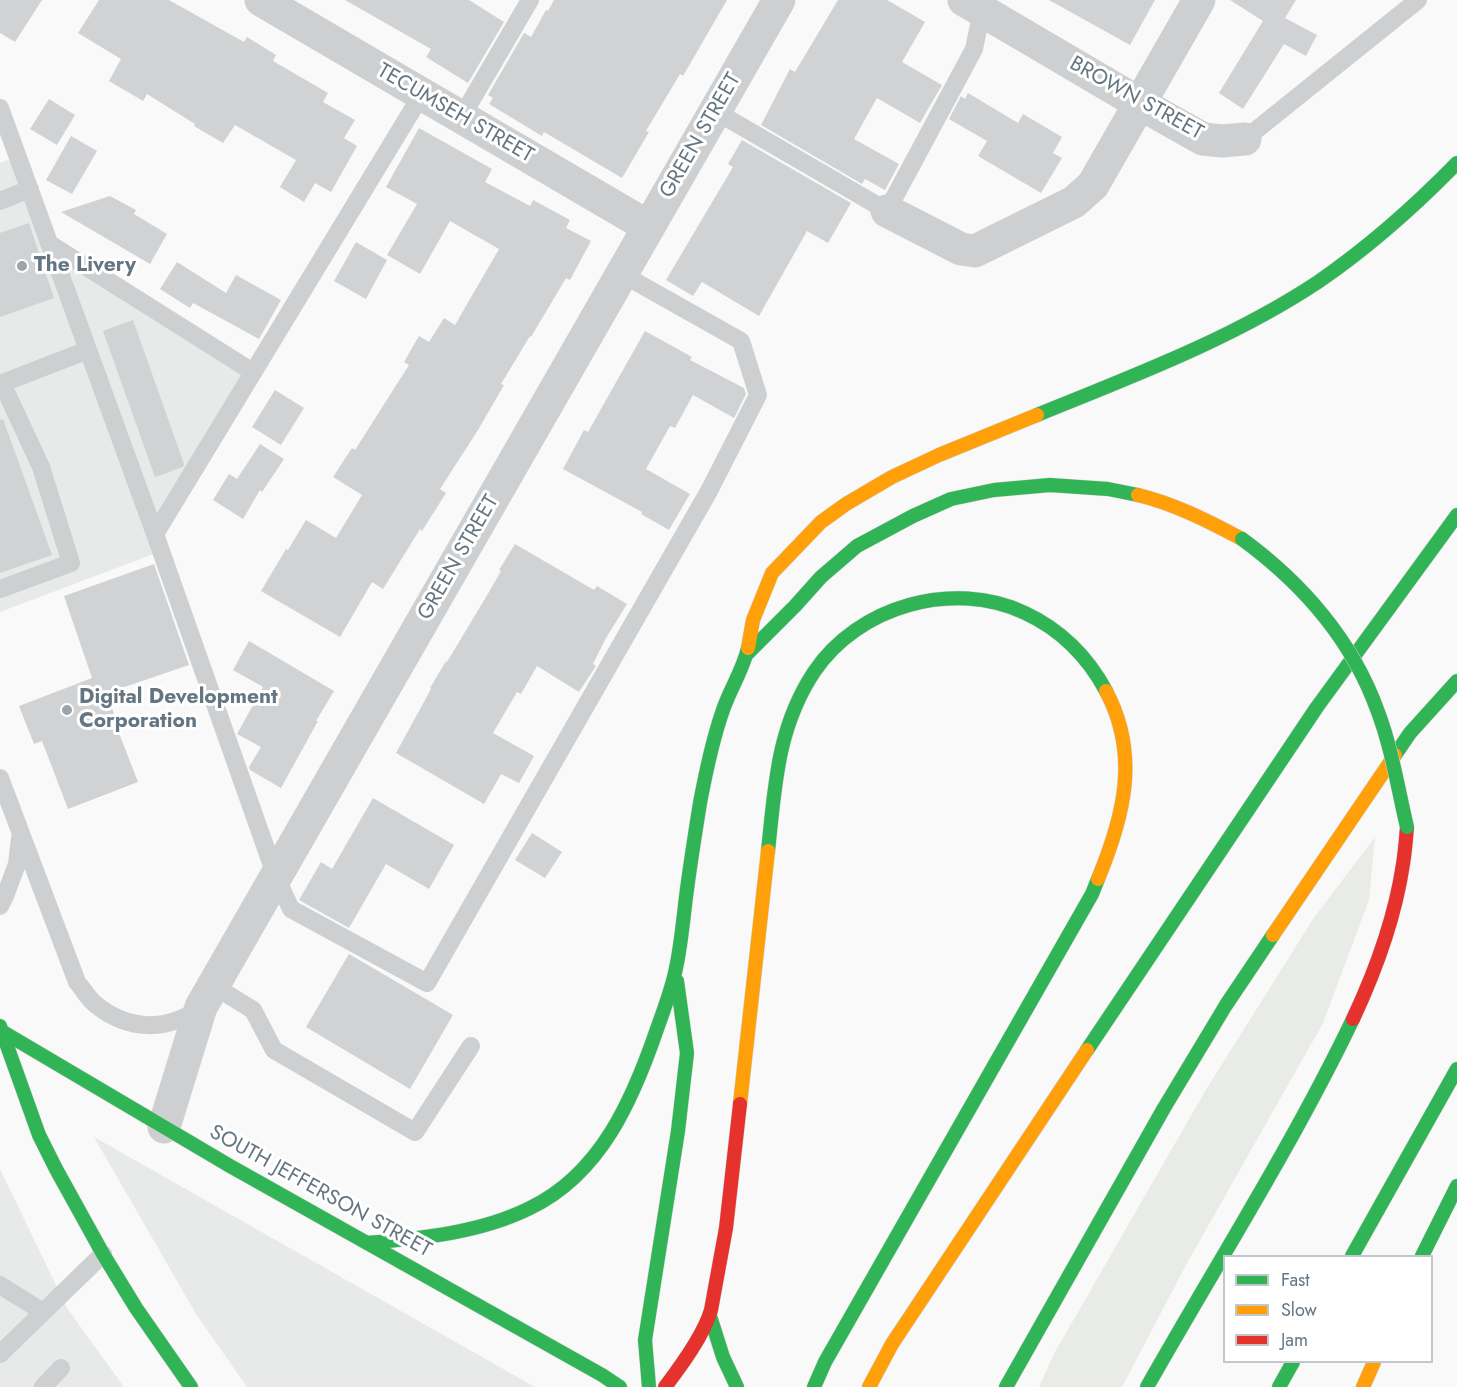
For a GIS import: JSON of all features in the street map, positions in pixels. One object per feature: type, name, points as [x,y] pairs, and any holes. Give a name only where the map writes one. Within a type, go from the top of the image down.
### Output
[{"type":"main road","points":[[367,1243],[447,1234],[497,1222],[551,1196],[580,1172],[606,1142],[627,1105],[654,1038],[676,970],[687,884],[706,769],[721,715],[746,655],[754,615],[772,574],[822,521],[885,480],[938,455],[1154,366],[1262,316],[1319,282],[1368,247],[1425,197],[1457,163]]},
{"type":"main road","points":[[746,655],[821,577],[857,546],[912,516],[951,499],[994,490],[1050,485],[1108,489],[1155,499],[1199,516],[1242,539],[1295,584],[1319,611],[1351,656],[1373,698],[1385,736],[1407,827],[1404,864],[1397,902],[1383,949],[1330,1065],[1147,1387]]},
{"type":"main road","points":[[869,1387],[892,1344],[1317,707],[1457,515]]},
{"type":"main road","points":[[665,1387],[683,1363],[710,1316],[725,1243],[757,938],[780,754],[790,719],[810,678],[835,647],[862,625],[894,609],[928,600],[969,598],[1007,605],[1039,619],[1067,639],[1093,668],[1111,701],[1123,736],[1126,774],[1120,816],[1106,862],[1092,894],[825,1362],[814,1387]]},
{"type":"main road","points":[[1006,1387],[1164,1108],[1226,1005],[1410,733],[1457,681]]},
{"type":"main road","points":[[648,1387],[645,1340],[678,1131],[687,1053],[676,970]]},
{"type":"main road","points":[[0,1010],[1,1030],[17,1092],[56,1169],[136,1308],[191,1387]]},
{"type":"main road","name":"SOUTH JEFFERSON STREET","points":[[1,1030],[230,1166],[620,1387]]},
{"type":"main road","points":[[1353,1255],[1457,1069]]},
{"type":"main road","points":[[1423,1255],[1457,1186]]},
{"type":"main road","points":[[710,1316],[723,1357],[737,1387]]},
{"type":"main road","points":[[1279,1387],[1292,1363]]},
{"type":"main road","points":[[1363,1387],[1374,1363]]},
{"type":"street","name":"TECUMSEH STREET","points":[[261,0],[649,227]]},
{"type":"street","name":"GREEN STREET","points":[[164,1127],[207,996],[779,0]]},
{"type":"street","points":[[887,211],[961,249],[975,251],[1074,202],[1093,185],[1199,0]]},
{"type":"street","name":"BROWN STREET","points":[[978,3],[1139,104],[1203,139],[1222,141],[1245,139]]},
{"type":"lane","points":[[461,118],[530,0]]},
{"type":"lane","name":"BROWN STREET","points":[[1245,139],[1418,0]]},
{"type":"lane","points":[[715,111],[887,211],[974,49],[978,3]]},
{"type":"lane","points":[[155,534],[422,94]]},
{"type":"lane","points":[[0,108],[155,534],[276,877],[291,909],[427,982],[709,491],[758,395],[741,341],[622,274]]},
{"type":"lane","points":[[0,201],[30,189]]},
{"type":"lane","points":[[50,244],[253,372]]},
{"type":"lane","points":[[0,589],[71,563],[41,467],[1,383],[88,350]]},
{"type":"lane","points":[[0,778],[77,982],[94,1003],[119,1020],[143,1026],[170,1023],[192,1014],[207,996],[252,1010],[274,1050],[415,1132],[471,1046]]},
{"type":"lane","points":[[0,906],[17,864],[20,833]]},
{"type":"lane","points":[[0,1354],[103,1254]]},
{"type":"lane","points":[[0,1285],[43,1312]]},
{"type":"lane","points":[[43,1387],[61,1368]]},
{"type":"shaded area","points":[[23,154],[54,236],[262,370],[162,533],[167,549],[0,612],[0,163]]},
{"type":"shaded area","points":[[1375,837],[1369,900],[1323,1023],[1186,1265],[1122,1387],[1039,1387],[1055,1352],[1207,1088],[1313,919]]},
{"type":"shaded area","points":[[94,1137],[535,1387],[247,1387],[196,1314]]},
{"type":"shaded area","points":[[0,1169],[67,1308],[124,1387],[0,1387]]},
{"type":"building","points":[[0,0],[42,0],[15,42],[0,33]]},
{"type":"building","points":[[99,0],[169,0],[244,42],[247,37],[276,55],[273,61],[328,93],[323,102],[355,120],[344,138],[357,146],[331,192],[315,183],[304,202],[280,187],[296,160],[235,125],[223,143],[147,94],[143,101],[109,81],[121,59],[78,33]]},
{"type":"building","points":[[345,0],[469,0],[504,22],[468,83],[426,57],[431,49]]},
{"type":"building","points":[[554,0],[727,0],[683,76],[680,74],[646,131],[649,132],[622,178],[544,132],[542,136],[489,104],[493,98],[488,95],[524,33],[531,37]]},
{"type":"building","points":[[838,0],[887,0],[925,22],[902,62],[942,85],[920,123],[877,98],[854,139],[899,164],[885,190],[865,179],[862,184],[761,125],[790,69],[795,72]]},
{"type":"building","points":[[1049,0],[1155,0],[1130,45]]},
{"type":"building","points":[[1230,0],[1296,0],[1285,18],[1317,35],[1306,56],[1284,44],[1243,109],[1219,93],[1263,21]]},
{"type":"building","points":[[968,93],[1018,123],[1023,114],[1062,137],[1053,153],[1062,158],[1041,193],[978,156],[987,141],[949,119],[961,96],[965,99]]},
{"type":"building","points":[[49,99],[75,115],[57,145],[30,129]]},
{"type":"building","points":[[419,128],[492,169],[485,182],[530,206],[533,200],[570,220],[566,228],[591,241],[570,280],[566,278],[501,384],[504,385],[478,430],[440,489],[446,493],[422,531],[420,529],[383,589],[372,582],[340,637],[261,591],[306,520],[336,538],[362,495],[333,477],[352,448],[355,450],[409,365],[404,362],[419,336],[429,342],[444,318],[455,325],[499,249],[450,221],[420,274],[387,255],[417,204],[386,187]]},
{"type":"building","points":[[71,136],[97,151],[72,194],[46,180]]},
{"type":"building","points":[[742,140],[851,203],[828,243],[807,231],[759,316],[702,282],[693,296],[666,280],[733,167],[728,164]]},
{"type":"building","points":[[110,196],[136,210],[134,214],[167,234],[150,264],[61,212]]},
{"type":"building","name":"The Livery","points":[[29,223],[54,298],[0,317],[0,233]]},
{"type":"building","points":[[356,242],[387,260],[366,299],[334,281]]},
{"type":"building","points":[[177,262],[226,293],[236,275],[281,300],[259,339],[193,303],[190,308],[160,289]]},
{"type":"building","points":[[133,320],[184,464],[183,467],[155,477],[103,331]]},
{"type":"building","points":[[645,331],[692,357],[690,360],[744,388],[746,394],[734,418],[693,395],[675,428],[670,426],[646,469],[690,494],[669,530],[641,514],[642,512],[563,469],[584,430],[588,432]]},
{"type":"building","points":[[275,390],[304,408],[281,445],[252,427]]},
{"type":"building","points":[[3,419],[52,555],[0,573],[0,420]]},
{"type":"building","points":[[260,444],[284,459],[262,492],[260,490],[243,519],[213,500],[229,474],[237,479]]},
{"type":"building","points":[[515,544],[594,590],[597,586],[627,604],[593,664],[596,666],[579,692],[537,666],[521,694],[517,692],[493,733],[534,756],[519,783],[501,774],[484,804],[396,753],[430,688],[489,592]]},
{"type":"building","points":[[154,564],[189,665],[107,693],[114,714],[112,715],[138,782],[68,809],[42,741],[34,744],[19,706],[92,678],[64,596]]},
{"type":"building","points":[[249,641],[334,691],[281,788],[250,770],[249,767],[261,747],[237,734],[263,687],[233,670]]},
{"type":"building","points":[[373,798],[454,845],[429,889],[386,864],[349,928],[299,900],[321,862],[332,869]]},
{"type":"building","points":[[532,833],[562,852],[545,878],[515,860]]},
{"type":"building","points":[[349,954],[453,1015],[410,1089],[306,1027]]},
{"type":"traffic: fast","points":[[1037,415],[1217,339],[1285,302],[1337,269],[1373,241],[1408,211],[1457,163]]},
{"type":"traffic: fast","points":[[746,655],[821,577],[857,546],[951,499],[994,490],[1050,485],[1108,489],[1138,495]]},
{"type":"traffic: fast","points":[[1087,1050],[1317,707],[1457,515]]},
{"type":"traffic: fast","points":[[1242,539],[1305,594],[1323,615],[1355,661],[1383,726],[1407,827]]},
{"type":"traffic: fast","points":[[768,851],[780,758],[792,714],[802,693],[814,672],[833,649],[855,630],[881,615],[909,605],[938,599],[968,599],[997,603],[1025,613],[1050,627],[1082,656],[1106,691]]},
{"type":"traffic: fast","points":[[367,1243],[471,1229],[530,1208],[555,1193],[576,1176],[611,1132],[637,1082],[672,984],[707,768],[723,710],[748,648]]},
{"type":"traffic: fast","points":[[1395,755],[1410,733],[1457,681]]},
{"type":"traffic: fast","points":[[814,1387],[825,1362],[1092,894],[1098,879]]},
{"type":"traffic: fast","points":[[1006,1387],[1164,1108],[1226,1005],[1273,935]]},
{"type":"traffic: fast","points":[[649,1387],[645,1340],[678,1131],[687,1053],[677,981]]},
{"type":"traffic: fast","points":[[1223,1255],[1305,1113],[1353,1019]]},
{"type":"traffic: fast","points":[[0,1026],[39,1135],[56,1169],[136,1308],[191,1387]]},
{"type":"traffic: fast","points":[[3,1032],[230,1166],[620,1387]]},
{"type":"traffic: fast","points":[[1353,1255],[1457,1069]]},
{"type":"traffic: fast","points":[[1422,1255],[1457,1186]]},
{"type":"traffic: fast","points":[[1147,1387],[1223,1256]]},
{"type":"traffic: fast","points":[[710,1316],[723,1357],[737,1387]]},
{"type":"traffic: fast","points":[[1279,1387],[1292,1363]]},
{"type":"traffic: slow","points":[[748,648],[753,620],[772,573],[821,522],[846,504],[892,477],[1037,415]]},
{"type":"traffic: slow","points":[[1138,495],[1178,508],[1242,539]]},
{"type":"traffic: slow","points":[[1098,879],[1121,809],[1125,762],[1123,739],[1106,691]]},
{"type":"traffic: slow","points":[[1273,935],[1395,755]]},
{"type":"traffic: slow","points":[[740,1104],[768,851]]},
{"type":"traffic: slow","points":[[869,1387],[892,1344],[1087,1050]]},
{"type":"traffic: slow","points":[[1363,1387],[1374,1363]]},
{"type":"traffic: jam","points":[[1353,1019],[1377,963],[1390,924],[1399,884],[1407,827]]},
{"type":"traffic: jam","points":[[665,1387],[698,1340],[711,1310],[726,1228],[740,1104]]},
{"type":"place","name":"The Livery","points":[[22,266]]},
{"type":"place","name":"Digital Development Corporation","points":[[67,710]]}]
